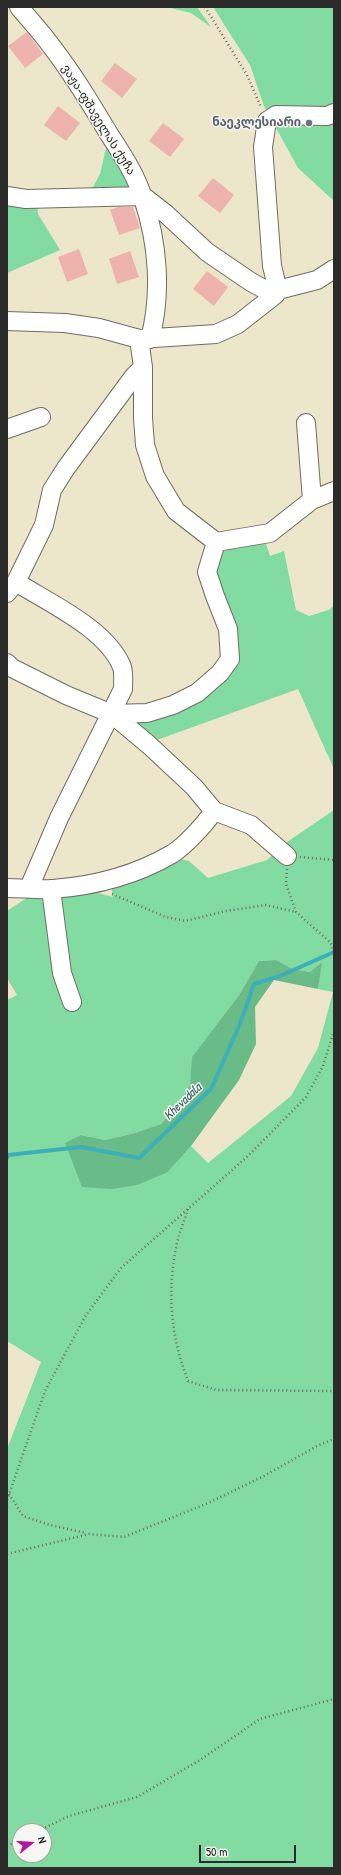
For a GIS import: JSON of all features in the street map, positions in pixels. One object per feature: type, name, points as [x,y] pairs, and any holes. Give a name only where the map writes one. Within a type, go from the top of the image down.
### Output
[{"type":"street","name":"ვაჟა-ფშაველას ქუჩა","points":[[19,7],[52,47],[95,111],[126,162],[143,196],[153,232],[157,266],[153,326],[144,339],[143,418],[145,444],[154,476],[176,511],[216,542]]},
{"type":"street","points":[[277,292],[272,266],[262,147],[267,121],[276,115],[326,116],[334,113]]},
{"type":"street","points":[[7,196],[26,199],[143,196],[166,214],[207,252],[251,282],[277,292]]},
{"type":"street","points":[[7,321],[65,323],[99,328],[144,339],[216,334],[238,324],[277,292],[317,280],[334,269]]},
{"type":"street","points":[[29,888],[59,818],[112,714],[123,689],[122,668],[112,651],[94,631],[11,588],[44,525],[52,490],[66,468],[134,376],[143,367]]},
{"type":"street","points":[[7,429],[41,417]]},
{"type":"street","points":[[306,422],[312,500]]},
{"type":"street","points":[[112,714],[148,713],[173,705],[197,693],[220,673],[230,659],[228,629],[207,572],[216,542],[270,533],[312,500],[334,491]]},
{"type":"street","points":[[7,663],[12,668],[112,714],[149,745],[183,777],[214,810],[251,825],[287,856]]},
{"type":"street","points":[[7,888],[51,889],[88,885],[113,879],[172,854],[206,823],[214,810]]},
{"type":"street","points":[[51,889],[62,973],[72,1002]]},
{"type":"path","points":[[205,7],[247,75],[267,121]]},
{"type":"path","points":[[296,912],[286,884],[287,856],[334,860]]},
{"type":"path","points":[[88,885],[166,917],[185,920],[226,911],[266,905],[296,912],[331,943],[334,953]]},
{"type":"path","points":[[7,1500],[45,1391],[86,1315],[121,1268],[248,1156],[306,1097],[323,1066],[334,1031]]},
{"type":"path","points":[[188,1208],[176,1247],[171,1283],[172,1321],[179,1358],[188,1381],[216,1390],[334,1391]]},
{"type":"path","points":[[9,1494],[23,1516],[50,1525],[89,1534],[124,1537],[206,1504],[262,1477],[319,1445],[334,1440]]},
{"type":"path","points":[[7,1554],[89,1534]]},
{"type":"path","points":[[52,1824],[69,1816],[137,1797],[200,1760],[260,1719],[334,1699]]},
{"type":"green space","points":[[167,7],[197,7],[211,27],[191,13]]},
{"type":"green space","points":[[213,7],[334,7],[334,201],[298,168],[264,106],[250,65]]},
{"type":"green space","points":[[107,144],[136,191],[65,193],[93,187],[100,174]]},
{"type":"green space","points":[[7,201],[37,203],[38,214],[60,250],[7,273]]},
{"type":"green space","points":[[265,541],[270,556],[284,551],[296,610],[309,616],[329,610],[334,605],[334,769],[298,689],[157,740],[133,723],[227,672],[214,573],[220,551]]},
{"type":"green space","points":[[334,810],[334,1868],[7,1868],[7,1449],[41,1362],[7,1341],[7,1000],[17,995],[7,978],[7,911],[31,895],[87,890],[113,897],[111,884],[179,859],[189,861],[208,878],[267,860],[287,842]],"holes":[[[276,960],[293,969],[310,972],[321,963],[318,989],[333,992],[318,1048],[291,1096],[208,1163],[191,1146],[168,1172],[81,1135],[105,1140],[135,1133],[161,1124],[181,1102],[190,1084],[193,1056],[239,995],[259,961]]]},
{"type":"green space","points":[[276,960],[293,969],[310,972],[322,962],[318,989],[274,980],[255,1007],[256,1044],[239,1080],[191,1146],[168,1172],[137,1185],[112,1189],[82,1187],[65,1143],[81,1135],[105,1140],[135,1133],[161,1124],[181,1102],[190,1084],[192,1057],[239,995],[259,961]]},
{"type":"building","points":[[27,32],[43,54],[25,68],[8,46]]},
{"type":"building","points":[[115,63],[137,79],[122,98],[101,81]]},
{"type":"building","points":[[58,106],[80,123],[66,141],[44,125]]},
{"type":"building","points":[[163,123],[184,139],[170,157],[149,141]]},
{"type":"building","points":[[213,178],[234,195],[220,213],[198,196]]},
{"type":"building","points":[[118,207],[133,207],[140,228],[119,235],[110,210]]},
{"type":"building","points":[[79,249],[88,274],[67,282],[58,257]]},
{"type":"building","points":[[130,251],[139,277],[117,284],[109,259]]},
{"type":"building","points":[[207,271],[228,287],[214,306],[193,289]]},
{"type":"waterway","name":"Khevadala","points":[[7,1158],[8,1155],[81,1147],[139,1158],[211,1089],[240,1024],[254,984],[280,976],[334,952]]},
{"type":"place","name":"ნაეკლესიარი","points":[[309,123]]}]
